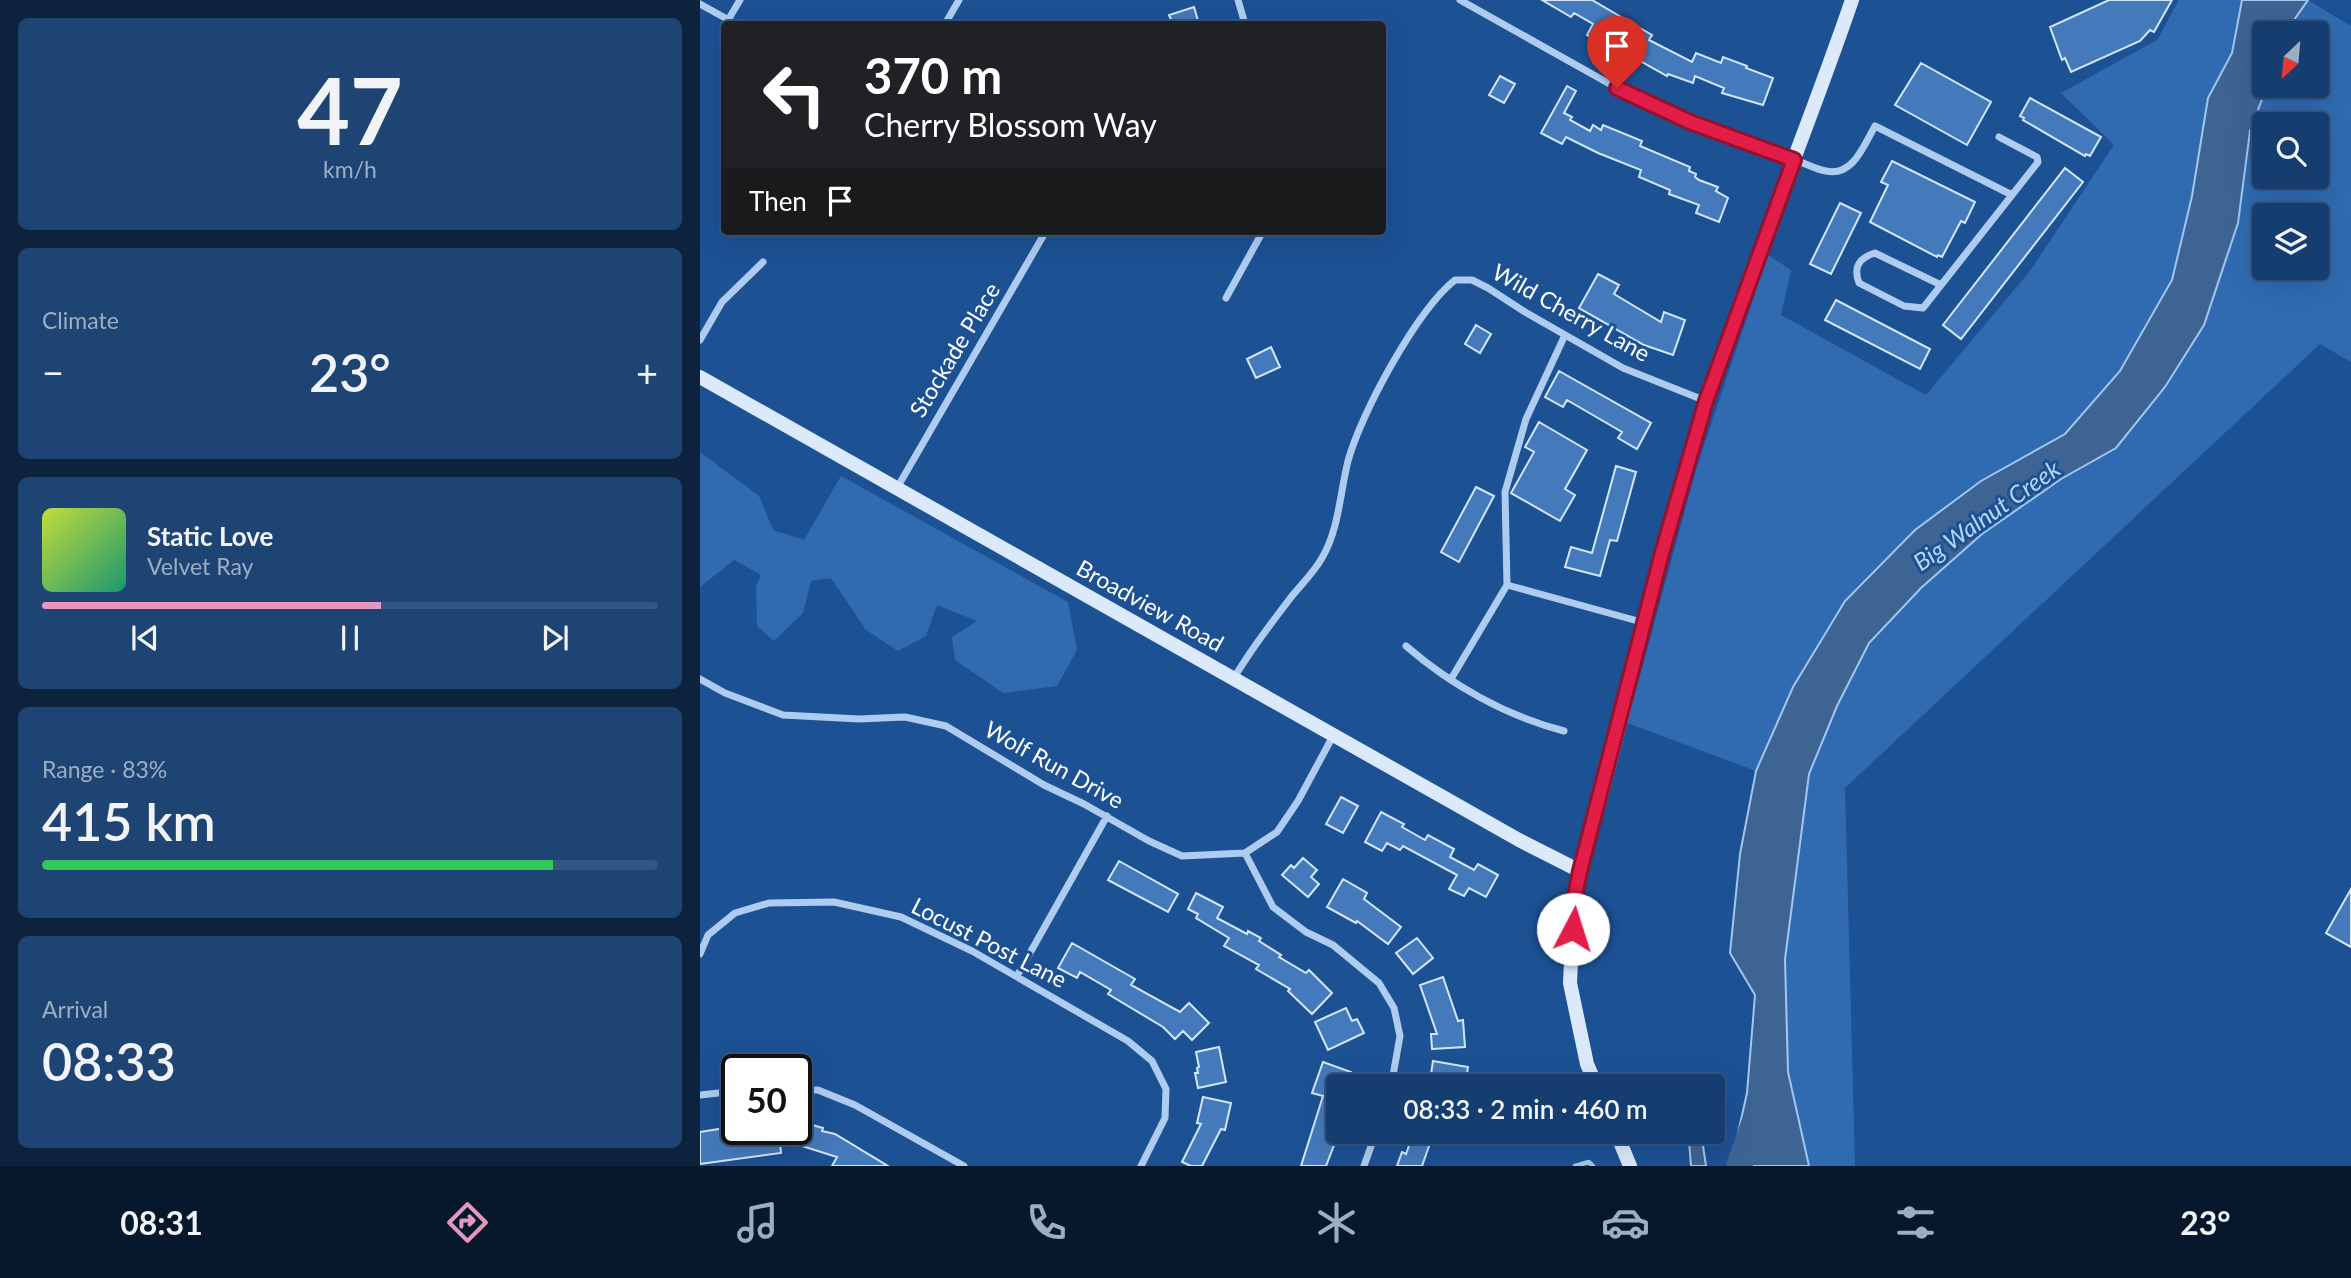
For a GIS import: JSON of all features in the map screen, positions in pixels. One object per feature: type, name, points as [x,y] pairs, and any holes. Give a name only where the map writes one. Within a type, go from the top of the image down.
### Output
[{"type":"main road","points":[[1591,1074],[1570,983],[1574,901],[1580,871],[1662,553],[1706,401],[1852,0]]},
{"type":"main road","name":"Broadview Road","points":[[700,377],[1519,840],[1580,871]]},
{"type":"main road","points":[[1621,1144],[1630,1166]]},
{"type":"street","points":[[732,21],[740,0]]},
{"type":"street","points":[[947,21],[959,0]]},
{"type":"street","points":[[1238,0],[1244,21]]},
{"type":"street","points":[[1460,0],[1617,88],[1690,122],[1825,171],[1838,172],[1850,166],[1875,126],[2012,195]]},
{"type":"street","points":[[700,4],[730,21]]},
{"type":"street","points":[[1941,285],[1875,254],[1864,256],[1857,264],[1859,283],[1904,306],[1923,308],[2038,162],[2037,158],[1999,136]]},
{"type":"street","name":"Stockade Place","points":[[897,489],[1044,235]]},
{"type":"street","points":[[1226,298],[1261,235]]},
{"type":"street","points":[[700,340],[722,302],[763,262]]},
{"type":"street","name":"Wild Cherry Lane","points":[[1234,678],[1246,657],[1322,558],[1334,528],[1349,460],[1368,411],[1416,327],[1441,291],[1455,279],[1472,280],[1489,288],[1623,368],[1706,401]]},
{"type":"street","points":[[1451,680],[1507,585],[1505,492],[1526,419],[1565,335]]},
{"type":"street","points":[[1507,585],[1645,623]]},
{"type":"street","points":[[1406,646],[1429,666],[1515,716],[1564,731]]},
{"type":"street","name":"Wolf Run Drive","points":[[700,678],[725,693],[783,715],[859,719],[905,717],[946,726],[1044,785],[1182,856],[1245,853]]},
{"type":"street","points":[[1334,736],[1277,832],[1245,853],[1273,907],[1306,932],[1334,945],[1380,983],[1394,1008],[1400,1036],[1393,1074]]},
{"type":"street","points":[[1017,976],[1107,817]]},
{"type":"street","name":"Locust Post Lane","points":[[700,954],[708,935],[735,913],[769,903],[834,902],[901,917],[972,951],[1128,1041],[1152,1061],[1166,1089],[1166,1118],[1141,1166]]},
{"type":"street","points":[[812,1090],[855,1105],[964,1166]]},
{"type":"street","points":[[700,1095],[721,1093]]},
{"type":"street","points":[[1364,1166],[1372,1144]]},
{"type":"shaded area","points":[[2179,0],[2242,0],[2232,53],[2208,98],[2192,196],[2172,280],[2120,372],[2065,434],[1981,481],[1915,530],[1845,601],[1793,687],[1756,771],[1627,723],[1697,466],[1768,255],[1791,270],[1781,315],[1926,395],[2030,271],[2114,145],[2061,93],[2157,40]]},
{"type":"shaded area","points":[[2308,0],[2351,26],[2351,362],[2320,344],[1845,788],[1855,1166],[1809,1166],[1788,1072],[1785,959],[1809,774],[1837,706],[1869,643],[1921,587],[1982,534],[2061,479],[2116,448],[2204,325],[2238,223],[2252,126],[2252,189],[2329,189],[2329,112],[2257,112],[2262,98],[2329,98],[2329,21],[2293,21]]},
{"type":"shaded area","points":[[700,452],[759,496],[773,530],[804,540],[841,476],[1068,602],[1077,650],[1057,686],[1003,693],[955,660],[952,637],[977,621],[937,605],[926,636],[898,651],[866,630],[831,578],[811,581],[803,613],[774,641],[757,626],[756,586],[761,575],[734,560],[700,587]]},
{"type":"water","points":[[2242,0],[2308,0],[2293,21],[2252,21],[2252,98],[2262,98],[2257,112],[2252,112],[2238,223],[2204,325],[2165,387],[2116,448],[2061,479],[1982,534],[1921,588],[1869,643],[1837,706],[1809,774],[1785,959],[1788,1072],[1809,1166],[1748,1166],[1738,1133],[1747,1093],[1755,995],[1730,953],[1740,854],[1756,771],[1793,687],[1845,601],[1915,530],[1981,481],[2065,434],[2120,371],[2172,280],[2192,196],[2208,98],[2232,53]]},
{"type":"water","points":[[1689,1144],[1703,1144],[1706,1166],[1691,1166]]},
{"type":"building","points":[[1542,0],[1592,0],[1652,35],[1649,40],[1692,62],[1696,53],[1721,63],[1723,57],[1773,78],[1763,105],[1722,93],[1724,88],[1695,76],[1693,83],[1668,74],[1667,76],[1626,53],[1624,56],[1587,35],[1593,24],[1574,13],[1571,17]]},
{"type":"building","points":[[2109,0],[2172,0],[2154,32],[2150,30],[2140,41],[2071,72],[2065,58],[2062,60],[2050,27]]},
{"type":"building","points":[[1194,7],[1198,21],[1172,21],[1169,15]]},
{"type":"building","points":[[1921,63],[1991,102],[1967,145],[1895,105]]},
{"type":"building","points":[[1500,76],[1515,84],[1504,103],[1489,95]]},
{"type":"building","points":[[1567,86],[1576,91],[1564,113],[1572,117],[1570,120],[1590,131],[1593,125],[1601,130],[1603,125],[1642,141],[1640,146],[1690,167],[1689,171],[1696,174],[1695,177],[1699,180],[1718,187],[1716,191],[1728,198],[1719,222],[1696,213],[1699,205],[1669,194],[1670,190],[1639,177],[1641,170],[1566,137],[1562,144],[1541,133]]},
{"type":"building","points":[[2030,98],[2101,137],[2090,156],[2085,156],[2023,120],[2020,116]]},
{"type":"building","points":[[1892,161],[1975,202],[1965,223],[1961,221],[1942,257],[1937,257],[1870,222],[1888,185],[1881,182]]},
{"type":"building","points":[[2065,168],[2083,182],[1961,339],[1943,325]]},
{"type":"building","points":[[1840,203],[1861,213],[1831,274],[1810,264]]},
{"type":"building","points":[[1598,274],[1619,285],[1614,294],[1661,322],[1664,312],[1685,320],[1673,355],[1644,345],[1579,308]]},
{"type":"building","points":[[1836,300],[1930,349],[1920,369],[1825,320]]},
{"type":"building","points":[[1476,325],[1491,334],[1480,353],[1465,344]]},
{"type":"building","points":[[1271,347],[1280,367],[1256,378],[1247,359]]},
{"type":"building","points":[[1559,371],[1651,423],[1637,449],[1618,438],[1622,432],[1567,400],[1563,407],[1545,397]]},
{"type":"building","points":[[1539,422],[1587,450],[1565,489],[1575,495],[1560,521],[1511,493],[1534,452],[1525,447]]},
{"type":"building","points":[[1616,466],[1636,472],[1617,541],[1610,540],[1600,576],[1565,567],[1571,547],[1592,553]]},
{"type":"building","points":[[1476,487],[1494,496],[1459,562],[1441,552]]},
{"type":"building","points":[[1341,797],[1358,806],[1343,833],[1326,824]]},
{"type":"building","points":[[1381,812],[1404,824],[1402,827],[1425,840],[1428,835],[1454,849],[1450,857],[1474,870],[1478,864],[1498,875],[1486,897],[1469,888],[1464,896],[1449,889],[1457,875],[1403,846],[1400,850],[1387,843],[1382,851],[1365,842]]},
{"type":"building","points":[[1303,858],[1317,870],[1311,877],[1319,884],[1308,897],[1282,875],[1291,865],[1294,868]]},
{"type":"building","points":[[1119,861],[1178,894],[1168,912],[1108,880]]},
{"type":"building","points":[[1343,879],[1367,893],[1364,899],[1401,927],[1388,944],[1357,921],[1356,923],[1327,907]]},
{"type":"building","points":[[2351,889],[2351,947],[2326,933]]},
{"type":"building","points":[[1196,893],[1223,907],[1217,918],[1247,934],[1248,931],[1261,938],[1259,941],[1281,955],[1279,957],[1306,973],[1309,970],[1332,993],[1312,1014],[1288,991],[1290,989],[1256,969],[1259,965],[1224,946],[1229,938],[1196,918],[1198,914],[1188,909]]},
{"type":"building","points":[[1417,938],[1433,958],[1413,974],[1396,953]]},
{"type":"building","points":[[1072,943],[1135,979],[1131,985],[1180,1012],[1189,1003],[1209,1023],[1192,1040],[1183,1031],[1175,1039],[1163,1027],[1108,994],[1111,990],[1080,972],[1077,978],[1058,968]]},
{"type":"building","points":[[1443,977],[1458,1021],[1463,1020],[1465,1047],[1432,1049],[1431,1034],[1437,1034],[1420,985]]},
{"type":"building","points":[[1346,1008],[1352,1021],[1357,1019],[1364,1033],[1328,1050],[1315,1022]]},
{"type":"building","points":[[1219,1047],[1226,1082],[1198,1088],[1195,1073],[1198,1073],[1199,1067],[1196,1052]]},
{"type":"building","points":[[1433,1061],[1468,1067],[1467,1074],[1431,1074]]},
{"type":"building","points":[[1323,1062],[1351,1072],[1326,1074],[1326,1144],[1334,1144],[1326,1166],[1301,1166],[1323,1096],[1312,1093]]},
{"type":"building","points":[[1203,1097],[1231,1103],[1225,1130],[1221,1129],[1202,1166],[1191,1166],[1182,1162],[1201,1124],[1197,1123]]},
{"type":"building","points":[[812,1125],[835,1134],[888,1166],[832,1166],[837,1157],[799,1145],[812,1145]]},
{"type":"building","points":[[721,1129],[721,1145],[780,1145],[781,1153],[700,1164],[700,1132]]},
{"type":"building","points":[[1410,1144],[1430,1144],[1422,1166],[1397,1166],[1402,1152],[1406,1154]]},
{"type":"waterway","name":"Big Walnut Creek","points":[[1739,1166],[1756,1118]]},
{"type":"waterway","points":[[1575,1166],[1589,1162],[1593,1166]]},
{"type":"route","points":[[1573,929],[1574,901],[1580,871],[1662,553],[1706,401],[1794,160],[1690,122],[1617,88]]}]
